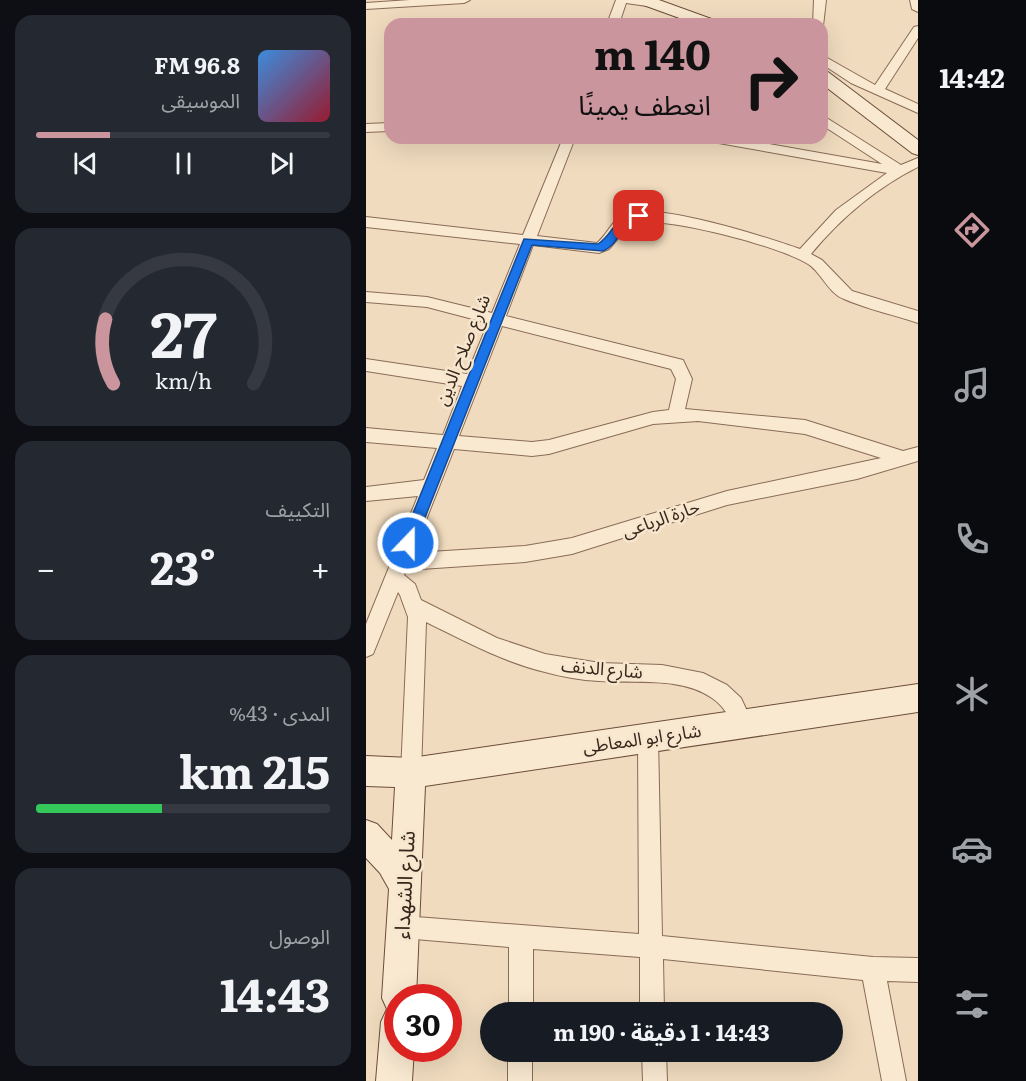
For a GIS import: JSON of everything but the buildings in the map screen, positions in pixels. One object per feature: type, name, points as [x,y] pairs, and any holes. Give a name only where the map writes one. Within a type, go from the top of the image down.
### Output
[{"type":"street","points":[[366,6],[464,0]]},
{"type":"street","points":[[615,18],[622,0]]},
{"type":"street","points":[[627,0],[649,2],[694,18]]},
{"type":"street","points":[[819,18],[820,0]]},
{"type":"street","points":[[916,0],[918,9]]},
{"type":"street","points":[[878,90],[918,29]]},
{"type":"street","points":[[828,62],[918,109]]},
{"type":"street","points":[[828,80],[918,148]]},
{"type":"street","points":[[828,123],[900,171]]},
{"type":"street","points":[[366,128],[384,127]]},
{"type":"street","name":"شارع صلاح الدين","points":[[366,648],[567,144]]},
{"type":"street","points":[[782,144],[900,171]]},
{"type":"street","points":[[802,254],[847,208],[900,171],[918,162]]},
{"type":"street","points":[[366,222],[599,248],[605,246],[622,222],[629,217],[639,216],[713,229],[774,244],[802,254],[822,268],[838,289],[848,295],[918,316]]},
{"type":"street","points":[[366,297],[427,303],[677,364],[684,379],[676,415]]},
{"type":"street","points":[[366,365],[472,381]]},
{"type":"street","points":[[366,435],[518,449],[549,447],[653,418],[698,415],[805,427],[912,457]]},
{"type":"street","name":"حارة الرباعى","points":[[397,570],[564,548],[618,534],[727,498],[841,476],[912,457]]},
{"type":"street","points":[[366,494],[430,487]]},
{"type":"street","points":[[397,570],[416,607],[418,627],[411,773]]},
{"type":"street","name":"شارع الدنف","points":[[416,607],[506,650],[536,661],[584,670],[656,673],[706,682],[727,695],[737,709],[743,724]]},
{"type":"street","name":"شارع ابو المعاطى","points":[[366,771],[411,773],[918,698]]},
{"type":"street","points":[[648,738],[652,1002]]},
{"type":"street","name":"شارع الشهداء","points":[[400,984],[411,773]]},
{"type":"street","points":[[366,835],[391,862],[405,886]]},
{"type":"street","points":[[403,927],[649,946],[873,969],[918,970]]},
{"type":"street","points":[[521,935],[521,1002]]},
{"type":"street","points":[[873,969],[894,1081]]},
{"type":"street","points":[[394,1081],[395,1062]]},
{"type":"street","points":[[520,1062],[520,1081]]},
{"type":"street","points":[[654,1062],[655,1081]]},
{"type":"route","points":[[408,543],[528,241],[599,248],[605,246],[622,222],[629,217],[639,216]]}]
